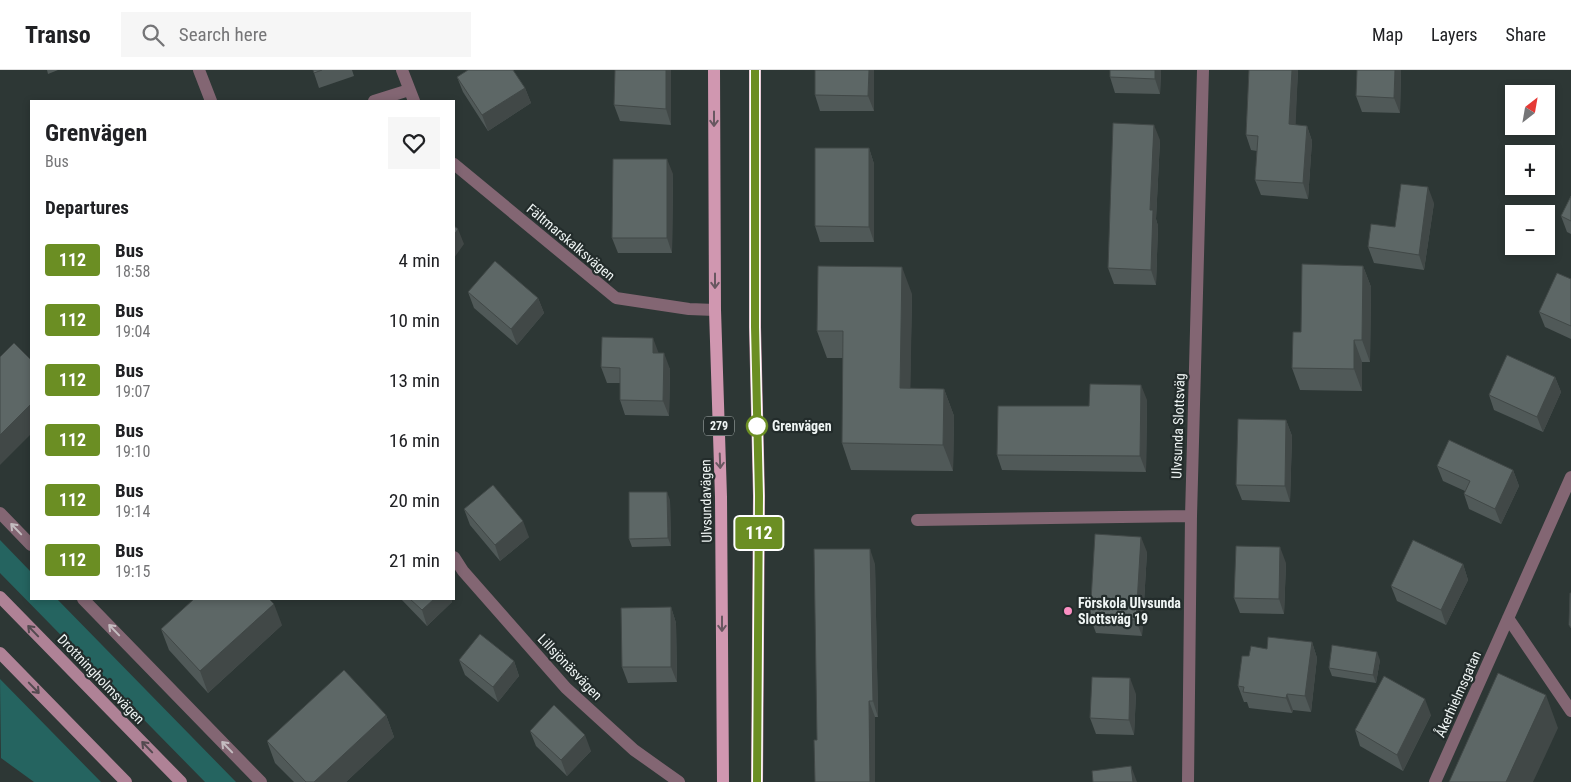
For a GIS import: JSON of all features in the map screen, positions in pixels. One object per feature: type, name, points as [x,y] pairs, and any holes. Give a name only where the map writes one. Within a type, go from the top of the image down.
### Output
[{"type":"main road","name":"Ulvsundavägen","points":[[714,70],[715,310],[721,497],[723,782]]},
{"type":"main road","points":[[755,70],[755,327],[759,496],[757,782]]},
{"type":"main road","name":"Drottningholmsvägen","points":[[0,597],[181,782]]},
{"type":"main road","points":[[0,653],[126,782]]},
{"type":"street","points":[[199,70],[211,100]]},
{"type":"street","points":[[381,100],[411,96],[402,70]]},
{"type":"street","name":"Ulvsunda Slottsväg","points":[[1188,782],[1191,516],[1203,70]]},
{"type":"street","name":"Fältmarskalksvägen","points":[[455,165],[616,298],[715,310]]},
{"type":"street","name":"Åkerhielmsgatan","points":[[1435,782],[1571,477]]},
{"type":"street","points":[[0,513],[30,544]]},
{"type":"street","points":[[917,520],[1191,516]]},
{"type":"street","name":"Lillsjönäsvägen","points":[[455,558],[463,571],[566,688],[634,750],[679,782]]},
{"type":"street","points":[[84,600],[261,782]]},
{"type":"street","points":[[1508,618],[1571,711]]},
{"type":"shaded area","points":[[0,540],[30,571],[30,600],[58,600],[236,782],[205,782],[0,573]]},
{"type":"shaded area","points":[[0,679],[101,782],[34,782],[1,758]]},
{"type":"building","points":[[468,70],[513,70],[525,88],[482,115],[457,77]]},
{"type":"building","points":[[615,70],[666,70],[666,109],[614,105]]},
{"type":"building","points":[[815,70],[869,70],[868,96],[815,95]]},
{"type":"building","points":[[1110,70],[1155,70],[1155,79],[1110,77]]},
{"type":"building","points":[[1249,70],[1292,70],[1289,124],[1307,126],[1303,183],[1255,180],[1258,136],[1246,135]]},
{"type":"building","points":[[1357,70],[1395,70],[1394,98],[1356,96]]},
{"type":"building","points":[[1113,123],[1154,125],[1150,210],[1153,210],[1151,270],[1108,268]]},
{"type":"building","points":[[815,148],[869,148],[869,227],[815,226]]},
{"type":"building","points":[[613,159],[667,159],[667,238],[612,238]]},
{"type":"building","points":[[1401,184],[1428,187],[1419,255],[1368,247],[1371,224],[1395,227]]},
{"type":"building","points":[[1571,196],[1571,221],[1561,216]]},
{"type":"building","points":[[495,261],[538,298],[511,329],[468,292]]},
{"type":"building","points":[[1302,264],[1363,266],[1362,340],[1354,340],[1354,369],[1292,368],[1293,332],[1301,332]]},
{"type":"building","points":[[818,266],[902,267],[900,388],[944,389],[943,445],[842,443],[843,331],[817,331]]},
{"type":"building","points":[[1557,273],[1571,279],[1571,326],[1539,312]]},
{"type":"building","points":[[602,337],[653,338],[653,353],[664,353],[663,401],[620,400],[620,368],[601,367]]},
{"type":"building","points":[[14,343],[30,359],[30,405],[0,435],[0,357]]},
{"type":"building","points":[[1507,355],[1555,377],[1537,417],[1489,395]]},
{"type":"building","points":[[1090,384],[1141,385],[1140,456],[997,455],[998,406],[1089,406]]},
{"type":"building","points":[[1238,419],[1286,420],[1285,486],[1236,485]]},
{"type":"building","points":[[1449,440],[1513,470],[1495,509],[1464,494],[1470,481],[1437,466]]},
{"type":"building","points":[[493,485],[523,521],[495,545],[464,509]]},
{"type":"building","points":[[629,492],[667,492],[668,538],[629,539]]},
{"type":"building","points":[[1095,534],[1141,537],[1136,620],[1090,617]]},
{"type":"building","points":[[1413,540],[1463,564],[1441,610],[1391,586]]},
{"type":"building","points":[[1236,546],[1280,547],[1279,599],[1234,598]]},
{"type":"building","points":[[814,549],[870,549],[873,701],[869,701],[870,782],[815,782],[814,740],[817,740]]},
{"type":"building","points":[[1571,593],[1571,628],[1569,625]]},
{"type":"building","points":[[193,600],[270,600],[274,604],[200,671],[161,629]]},
{"type":"building","points":[[411,600],[433,600],[422,610]]},
{"type":"building","points":[[671,607],[671,667],[622,667],[621,608]]},
{"type":"building","points":[[480,634],[514,661],[493,687],[459,660]]},
{"type":"building","points":[[1268,637],[1312,642],[1305,696],[1287,694],[1286,698],[1243,692],[1244,687],[1238,686],[1242,656],[1249,656],[1251,646],[1267,649]]},
{"type":"building","points":[[1332,645],[1377,652],[1373,675],[1329,668]]},
{"type":"building","points":[[344,670],[386,715],[314,782],[306,782],[267,741]]},
{"type":"building","points":[[1498,673],[1546,695],[1506,782],[1449,782]]},
{"type":"building","points":[[1384,676],[1425,699],[1397,755],[1355,730]]},
{"type":"building","points":[[1092,677],[1130,678],[1129,720],[1090,718]]},
{"type":"building","points":[[554,705],[585,735],[561,760],[530,731]]},
{"type":"building","points":[[1131,766],[1133,782],[1093,782],[1092,771]]},
{"type":"bus line","name":"112","points":[[755,70],[755,327],[759,496],[757,782]]},
{"type":"place","name":"Grenvägen","points":[[757,426]]},
{"type":"place","name":"Förskola Ulvsunda Slottsväg 19","points":[[1068,611]]}]
